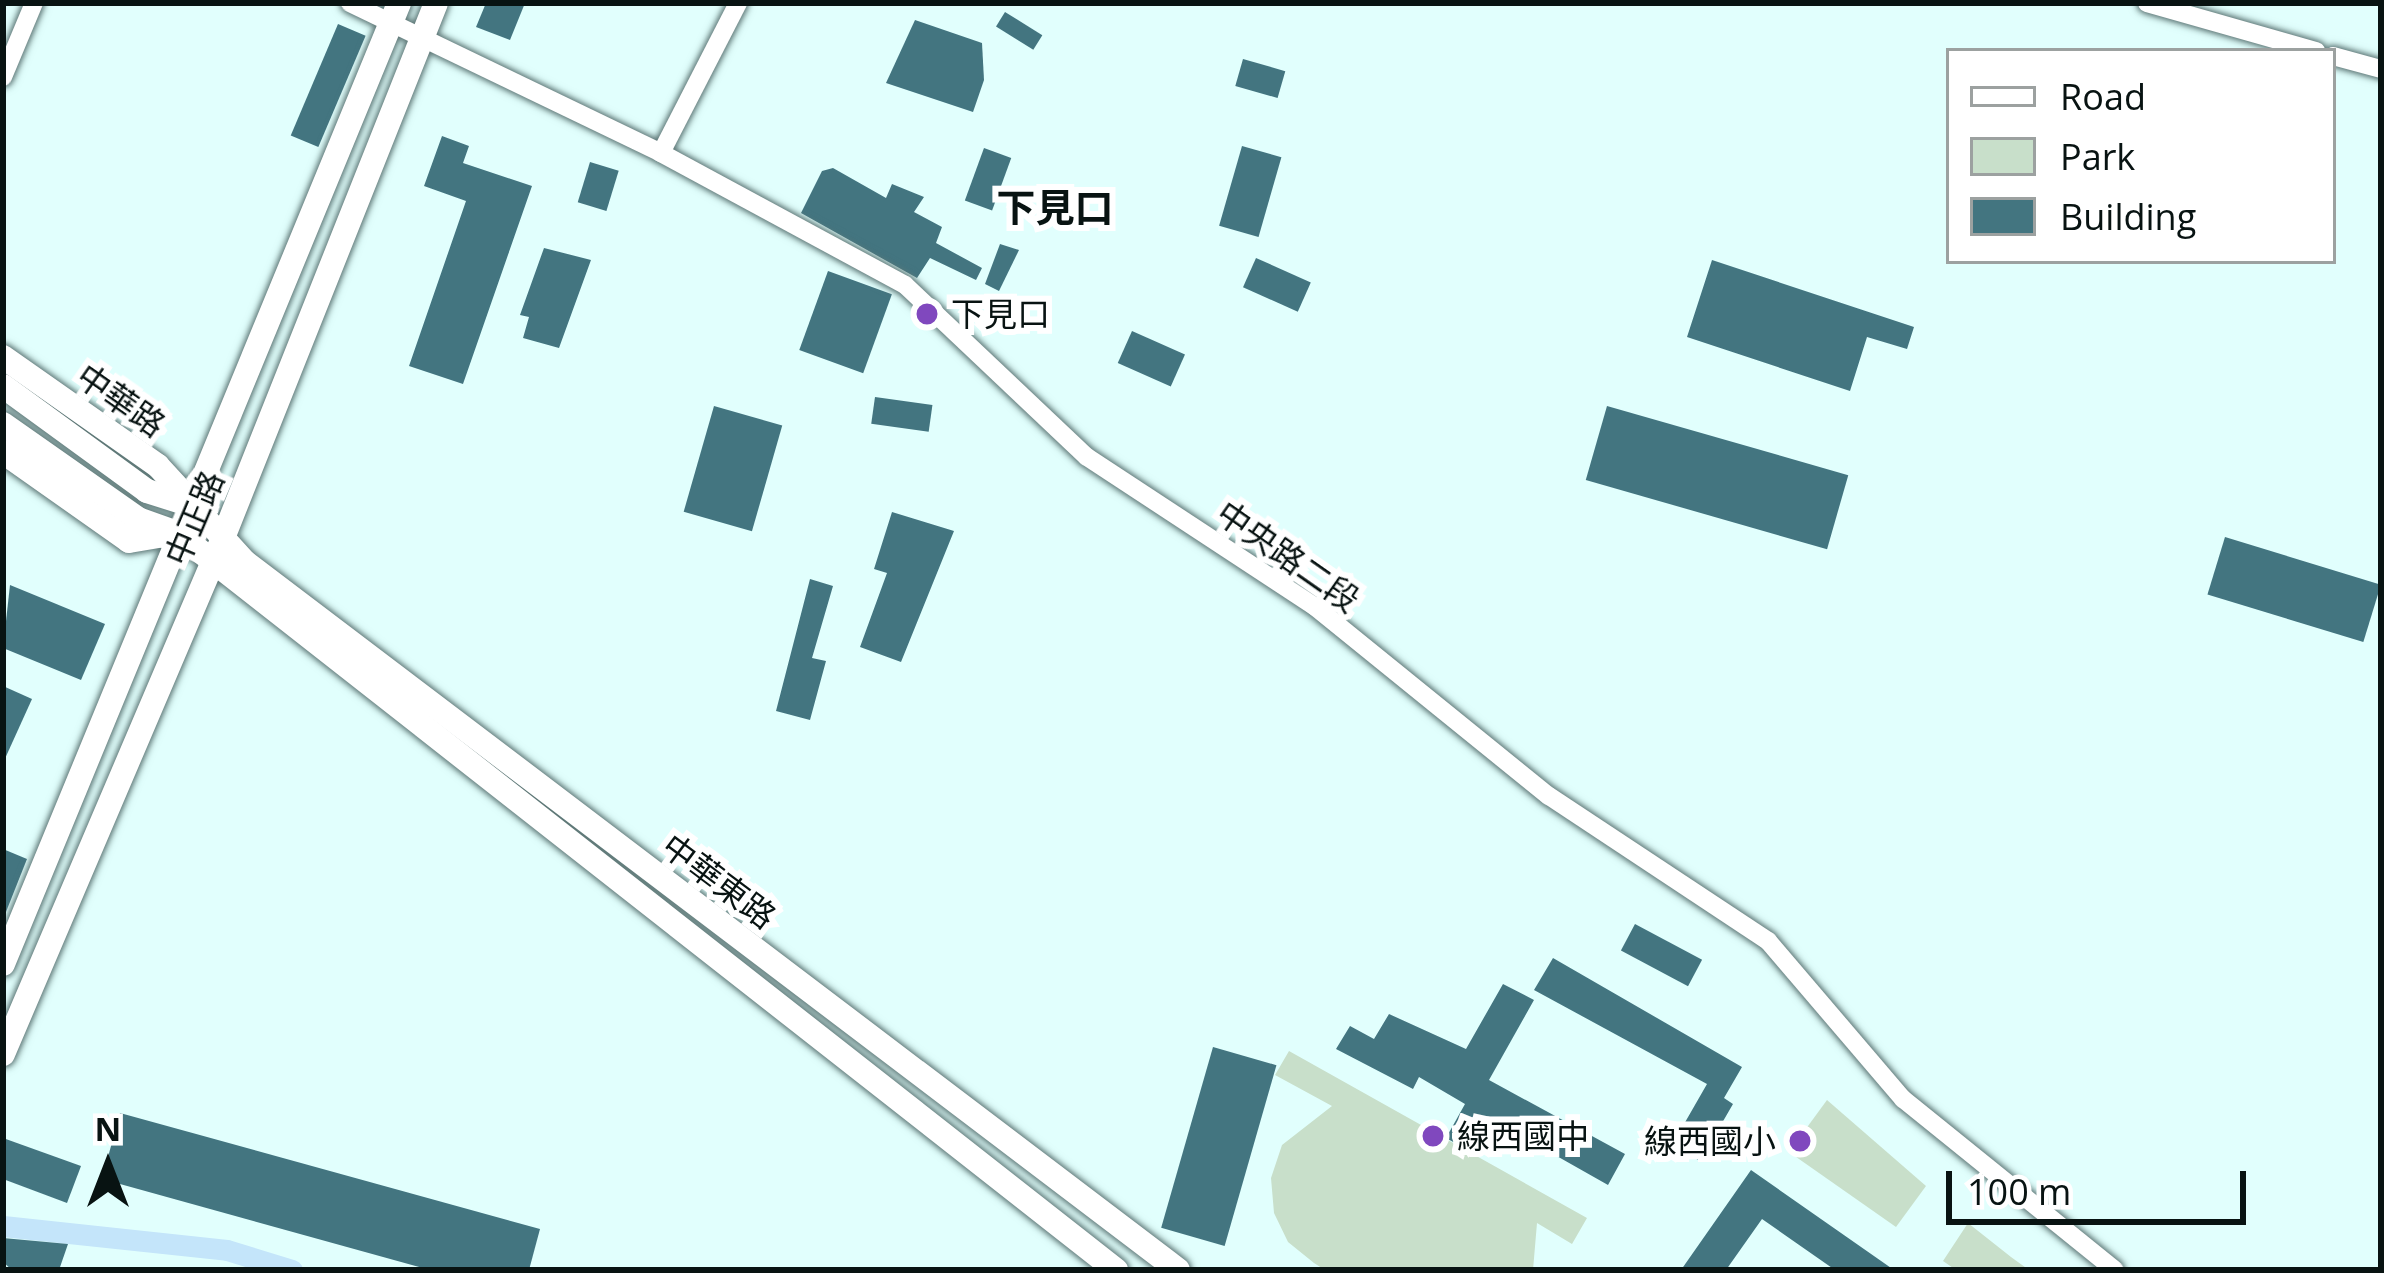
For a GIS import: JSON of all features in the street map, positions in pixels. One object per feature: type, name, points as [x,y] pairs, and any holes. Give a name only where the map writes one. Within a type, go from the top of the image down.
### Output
[{"type":"main road","name":"中正路","points":[[3,1054],[216,554],[436,3]]},
{"type":"main road","name":"中正路","points":[[3,964],[395,14]]},
{"type":"main road","name":"中華路","points":[[3,357],[158,466],[194,506],[216,554]]},
{"type":"main road","name":"中華路","points":[[3,386],[147,491],[194,506]]},
{"type":"main road","points":[[3,424],[138,519],[216,554]]},
{"type":"main road","points":[[3,452],[129,541],[177,533]]},
{"type":"main road","name":"中華東路","points":[[216,554],[1116,1270]]},
{"type":"main road","name":"中華東路","points":[[216,554],[1178,1270]]},
{"type":"street","points":[[3,77],[34,3]]},
{"type":"street","name":"中央路二段","points":[[350,3],[395,14],[421,39],[661,153],[905,285],[1088,457],[1314,606],[1549,796],[1768,941],[1903,1099],[2115,1270]]},
{"type":"street","points":[[661,153],[738,3]]},
{"type":"street","points":[[2147,3],[2305,48]]},
{"type":"street","points":[[2336,57],[2381,70]]},
{"type":"green space","points":[[1289,1051],[1587,1218],[1572,1244],[1537,1223],[1533,1270],[1325,1270],[1314,1263],[1288,1242],[1274,1213],[1271,1178],[1282,1145],[1332,1106],[1275,1075]]},
{"type":"green space","points":[[1827,1100],[1926,1186],[1896,1227],[1789,1152]]},
{"type":"green space","points":[[1968,1223],[2029,1270],[1956,1270],[1943,1261]]},
{"type":"building","points":[[486,3],[525,3],[510,40],[476,27]]},
{"type":"building","points":[[1005,12],[1042,35],[1033,50],[996,26]]},
{"type":"building","points":[[915,20],[982,43],[984,80],[973,112],[886,83]]},
{"type":"building","points":[[338,24],[366,36],[318,147],[291,135]]},
{"type":"building","points":[[1243,59],[1285,71],[1278,98],[1235,86]]},
{"type":"building","points":[[442,136],[469,146],[463,163],[532,186],[463,384],[409,366],[466,201],[424,186]]},
{"type":"building","points":[[1242,146],[1281,157],[1259,237],[1219,226]]},
{"type":"building","points":[[984,148],[1011,158],[992,211],[965,201]]},
{"type":"building","points":[[590,162],[619,171],[606,211],[578,202]]},
{"type":"building","points":[[833,168],[886,198],[892,184],[924,197],[914,212],[942,227],[936,243],[982,268],[976,280],[930,258],[917,278],[801,213],[822,171]]},
{"type":"building","points":[[1000,244],[1019,250],[999,291],[985,284]]},
{"type":"building","points":[[544,248],[591,260],[559,348],[523,338],[529,317],[520,315]]},
{"type":"building","points":[[1256,258],[1311,282],[1298,312],[1243,287]]},
{"type":"building","points":[[1712,260],[1914,327],[1907,349],[1867,337],[1850,391],[1687,337]]},
{"type":"building","points":[[828,271],[892,294],[863,373],[799,350]]},
{"type":"building","points":[[1132,331],[1185,355],[1171,387],[1118,363]]},
{"type":"building","points":[[875,397],[932,405],[929,432],[871,424]]},
{"type":"building","points":[[714,406],[782,426],[752,531],[684,512]]},
{"type":"building","points":[[1607,406],[1848,475],[1827,549],[1586,480]]},
{"type":"building","points":[[892,512],[954,531],[901,662],[860,647],[887,573],[874,569]]},
{"type":"building","points":[[2225,537],[2381,585],[2363,642],[2207,594]]},
{"type":"building","points":[[810,579],[833,586],[812,658],[826,661],[810,720],[776,711]]},
{"type":"building","points":[[10,585],[105,624],[81,680],[3,648]]},
{"type":"building","points":[[3,686],[32,699],[3,763]]},
{"type":"building","points":[[3,849],[27,859],[4,917],[3,917]]},
{"type":"building","points":[[1635,924],[1702,960],[1688,986],[1621,950]]},
{"type":"building","points":[[1553,958],[1742,1067],[1724,1098],[1733,1104],[1700,1161],[1672,1145],[1707,1084],[1534,990]]},
{"type":"building","points":[[1503,984],[1534,1000],[1489,1080],[1625,1154],[1608,1185],[1495,1121],[1475,1154],[1446,1138],[1465,1104],[1419,1077],[1413,1089],[1336,1049],[1350,1026],[1374,1039],[1389,1014],[1466,1049]]},
{"type":"building","points":[[1213,1047],[1276,1065],[1225,1246],[1161,1228]]},
{"type":"building","points":[[120,1113],[540,1229],[529,1270],[430,1270],[102,1179]]},
{"type":"building","points":[[3,1138],[81,1166],[67,1203],[3,1179]]},
{"type":"building","points":[[1751,1170],[1894,1270],[1835,1270],[1762,1219],[1726,1270],[1681,1270]]},
{"type":"building","points":[[3,1238],[68,1244],[59,1270],[12,1270],[3,1262]]},
{"type":"waterway","points":[[3,1226],[227,1250],[292,1270]]},
{"type":"place","name":"下見口","points":[[927,314]]},
{"type":"place","name":"線西國中","points":[[1433,1136]]},
{"type":"place","name":"線西國小","points":[[1800,1141]]},
{"type":"district","name":"下見口","points":[[1055,207]]}]
